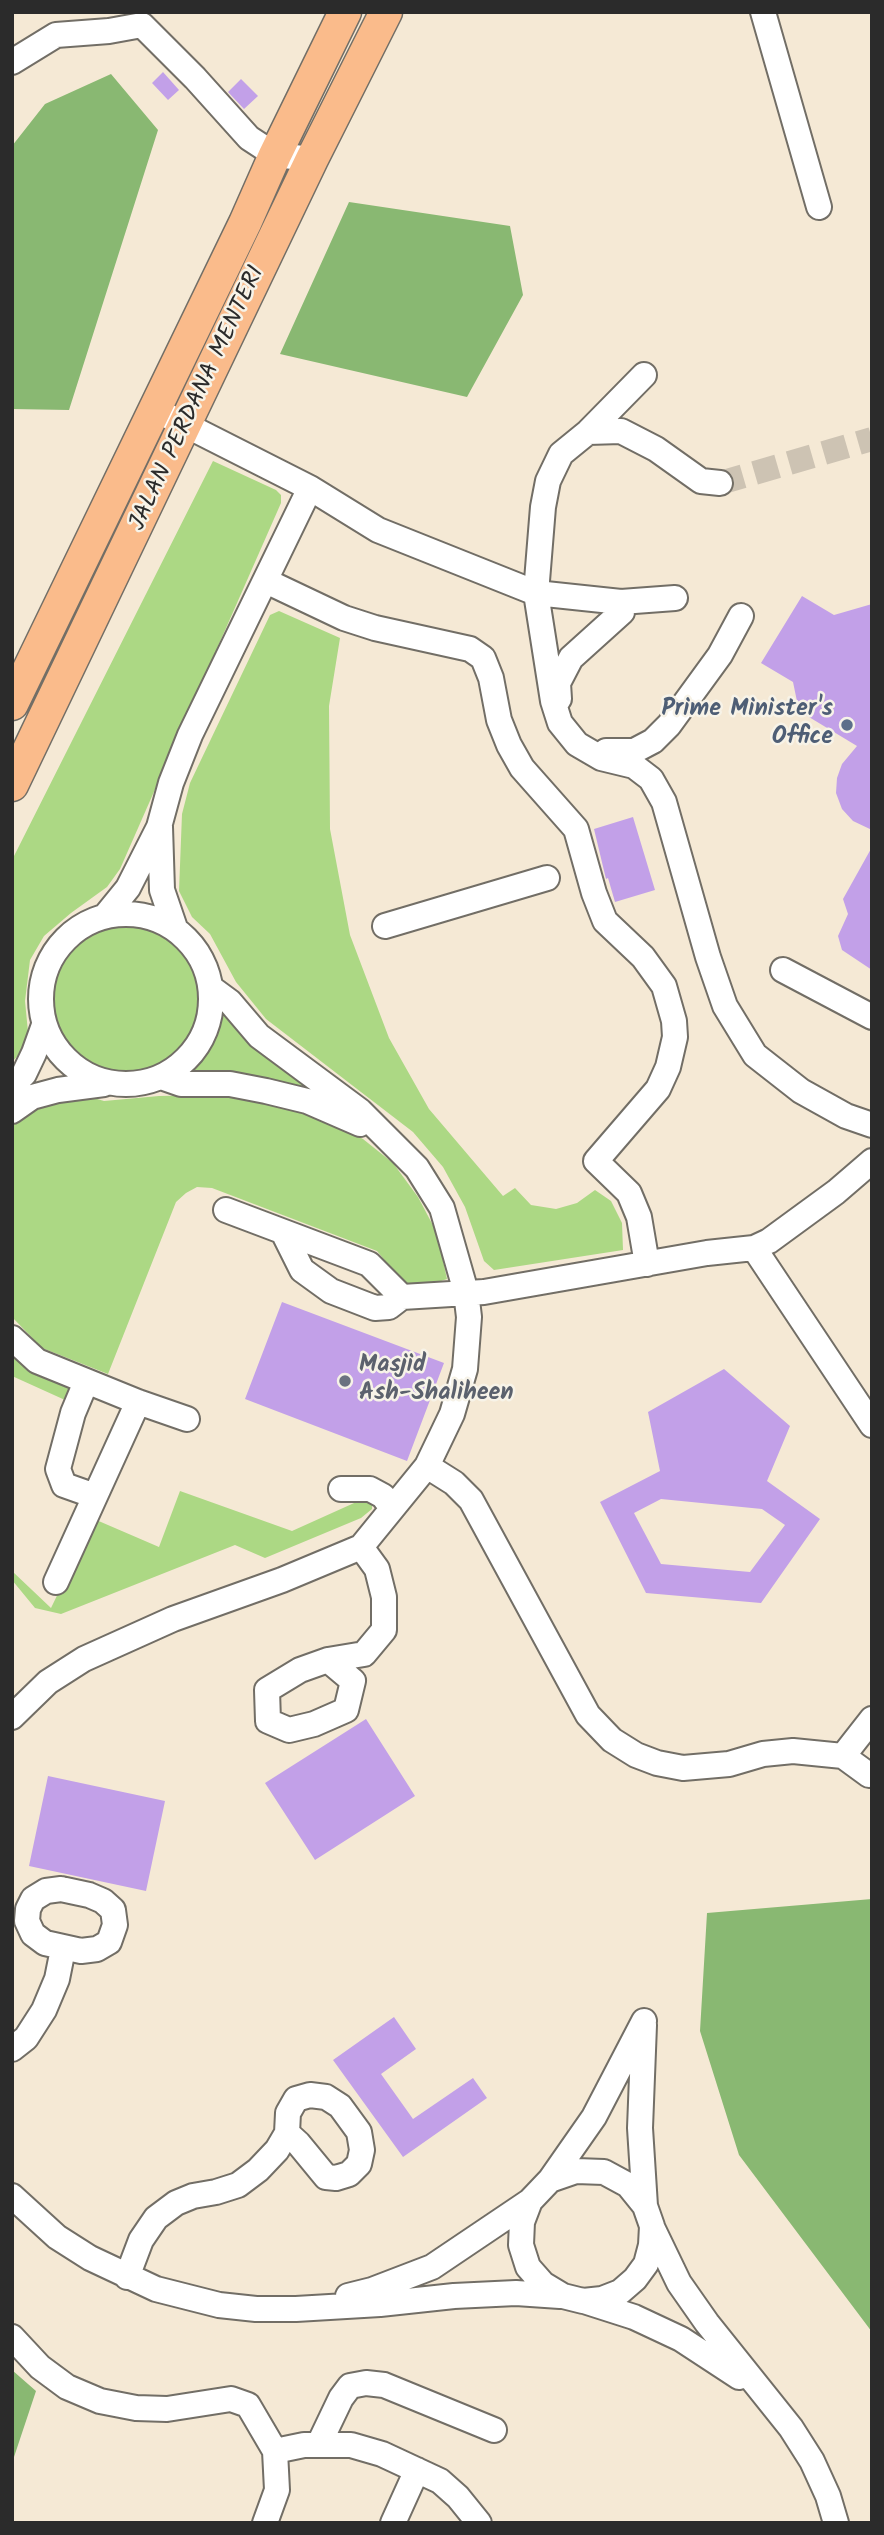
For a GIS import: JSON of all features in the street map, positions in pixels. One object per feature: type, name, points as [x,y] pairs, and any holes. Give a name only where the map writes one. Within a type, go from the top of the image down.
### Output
[{"type":"main road","name":"JALAN PERDANA MENTERI","points":[[12,704],[345,12]]},
{"type":"main road","name":"JALAN PERDANA MENTERI","points":[[12,785],[386,12]]},
{"type":"main road","points":[[42,640],[73,614],[160,438],[186,425]]},
{"type":"street","points":[[763,12],[819,207]]},
{"type":"street","points":[[12,62],[56,35],[109,31],[142,19],[248,138],[275,155],[313,159]]},
{"type":"street","points":[[644,375],[588,432],[561,454],[548,481],[543,507],[536,593],[553,701],[560,723],[576,744],[601,758],[634,766],[651,779],[664,802],[708,957],[725,1006],[755,1055],[801,1091],[846,1116],[872,1125]]},
{"type":"street","points":[[154,409],[310,488],[378,530],[536,593],[621,602],[675,598]]},
{"type":"street","points":[[588,432],[621,431],[656,449],[701,481],[720,483]]},
{"type":"street","points":[[106,915],[128,888],[159,827],[171,783],[190,735],[310,488]]},
{"type":"street","points":[[266,581],[344,618],[375,628],[470,649],[483,658],[491,678],[499,720],[509,746],[522,768],[576,830],[605,921],[643,957],[664,986],[671,1009],[675,1037],[668,1067],[658,1089],[596,1161],[629,1194],[639,1217],[647,1264]]},
{"type":"street","points":[[621,602],[622,612],[571,658],[558,683],[560,708],[576,734],[589,744],[608,751],[634,751],[653,741],[669,724],[720,655],[741,616]]},
{"type":"street","points":[[159,827],[162,890],[175,928]]},
{"type":"street","points":[[385,926],[547,878]]},
{"type":"street","points":[[12,1111],[32,1097],[58,1090],[108,1083],[135,1084],[161,1077],[184,1062],[201,1041],[211,1016],[211,988],[205,965],[192,944],[175,928],[153,918],[130,913],[106,915],[79,926],[58,945],[44,970],[39,998],[44,1026],[57,1052],[80,1072],[108,1083]]},
{"type":"street","points":[[783,970],[872,1017]]},
{"type":"street","points":[[12,1717],[48,1682],[94,1655],[173,1619],[282,1580],[361,1546],[427,1466],[452,1414],[464,1369],[469,1317],[466,1292],[442,1208],[417,1168],[394,1143],[360,1111],[259,1036],[230,1002],[211,988]]},
{"type":"street","points":[[12,1086],[24,1074],[44,1026]]},
{"type":"street","points":[[161,1077],[181,1084],[230,1084],[307,1101],[350,1118],[394,1143]]},
{"type":"street","points":[[284,1232],[302,1270],[331,1291],[375,1308],[389,1307],[402,1297],[484,1292],[707,1253],[754,1248],[769,1241],[836,1192],[872,1161]]},
{"type":"street","points":[[226,1210],[369,1264],[402,1297]]},
{"type":"street","points":[[754,1248],[872,1425]]},
{"type":"street","points":[[12,1338],[37,1362],[187,1419]]},
{"type":"street","points":[[86,1382],[73,1413],[58,1469],[64,1485],[95,1496]]},
{"type":"street","points":[[56,1582],[138,1402]]},
{"type":"street","points":[[427,1466],[454,1483],[471,1500],[588,1716],[612,1740],[636,1755],[657,1763],[683,1768],[729,1764],[763,1754],[793,1751],[843,1756],[869,1775]]},
{"type":"street","points":[[341,1489],[370,1489],[383,1496],[392,1508]]},
{"type":"street","points":[[328,1660],[364,1654],[384,1630],[384,1597],[377,1569],[361,1546]]},
{"type":"street","points":[[843,1756],[872,1719]]},
{"type":"street","points":[[12,2049],[26,2038],[44,2010],[57,1979],[63,1949]]},
{"type":"street","points":[[12,2196],[57,2237],[90,2258],[156,2289],[219,2305],[296,2309],[516,2293],[573,2299],[611,2295],[635,2279],[646,2263],[651,2245],[640,2128],[644,2021],[594,2117],[550,2180],[530,2201],[432,2267],[372,2290],[296,2309]]},
{"type":"street","points":[[127,2277],[141,2240],[156,2218],[176,2203],[193,2196],[238,2185],[258,2170],[277,2150],[287,2133]]},
{"type":"street","points":[[550,2180],[576,2171],[604,2172],[628,2185],[648,2216],[680,2283],[707,2323],[790,2428],[812,2461],[828,2496],[836,2523]]},
{"type":"street","points":[[530,2201],[522,2222],[521,2245],[528,2267],[543,2284],[573,2299],[634,2317],[681,2339],[763,2393]]},
{"type":"street","points":[[12,2337],[40,2367],[67,2387],[100,2401],[136,2408],[167,2409],[232,2399],[248,2405],[275,2451],[277,2490],[265,2523]]},
{"type":"street","points":[[319,2444],[341,2398],[350,2386],[366,2383],[384,2385],[494,2430]]},
{"type":"street","points":[[275,2451],[319,2444],[351,2445],[382,2454],[440,2481],[458,2497],[479,2523]]},
{"type":"street","points":[[393,2523],[417,2470]]},
{"type":"green space","points":[[111,74],[158,130],[69,410],[12,409],[12,146],[45,104]]},
{"type":"green space","points":[[349,202],[510,226],[523,295],[467,397],[280,354]]},
{"type":"green space","points":[[213,461],[276,490],[281,495],[281,503],[120,869],[107,887],[44,936],[30,960],[25,1001],[28,1032],[22,1051],[12,1062],[12,860]]},
{"type":"green space","points":[[279,611],[340,638],[329,706],[330,829],[350,935],[389,1038],[429,1109],[503,1196],[515,1188],[531,1205],[556,1209],[577,1203],[595,1190],[611,1201],[622,1223],[623,1250],[494,1270],[484,1261],[465,1207],[443,1167],[413,1132],[266,1019],[236,982],[210,934],[192,917],[179,891],[182,814],[190,783],[270,615]]},
{"type":"green space","points":[[125,925],[153,931],[177,947],[193,971],[199,999],[193,1027],[177,1051],[153,1067],[125,1073],[97,1067],[73,1051],[57,1027],[51,999],[57,971],[73,947],[97,931]]},
{"type":"green space","points":[[223,1007],[323,1096],[188,1074],[206,1054],[219,1030]]},
{"type":"green space","points":[[84,1095],[104,1101],[215,1095],[269,1103],[323,1118],[363,1139],[393,1163],[418,1197],[437,1233],[447,1279],[429,1285],[408,1284],[400,1279],[377,1251],[212,1188],[197,1187],[176,1202],[108,1374],[42,1348],[12,1317],[12,1125],[38,1105]]},
{"type":"green space","points":[[12,1355],[36,1375],[72,1389],[72,1398],[65,1400],[12,1376]]},
{"type":"green space","points":[[180,1491],[292,1531],[363,1499],[372,1503],[372,1509],[361,1518],[265,1558],[235,1545],[61,1614],[35,1608],[12,1580],[12,1571],[51,1608],[94,1519],[159,1547]]},
{"type":"green space","points":[[872,1899],[872,2332],[739,2155],[700,2031],[707,1913]]},
{"type":"green space","points":[[12,2370],[36,2391],[12,2463]]},
{"type":"building","points":[[163,72],[179,90],[168,100],[152,83]]},
{"type":"building","points":[[241,79],[258,96],[244,109],[228,92]]},
{"type":"building","name":"Prime Minister's Office","points":[[802,596],[834,615],[872,604],[872,830],[853,821],[842,809],[836,793],[842,764],[857,746],[799,711],[793,682],[761,663]]},
{"type":"building","points":[[633,817],[655,890],[615,902],[608,878],[606,879],[594,829]]},
{"type":"building","points":[[872,847],[872,970],[842,950],[838,936],[848,914],[843,899]]},
{"type":"building","name":"Masjid Ash-Shaliheen","points":[[282,1302],[444,1363],[407,1461],[245,1399]]},
{"type":"building","points":[[724,1369],[790,1426],[767,1481],[820,1519],[761,1603],[646,1593],[600,1502],[660,1471],[648,1412]],"holes":[[[661,1499],[762,1509],[785,1525],[750,1572],[661,1564],[634,1513]]]},
{"type":"building","points":[[366,1719],[415,1796],[315,1860],[265,1783]]},
{"type":"building","points":[[48,1776],[165,1801],[146,1891],[29,1866]]},
{"type":"building","points":[[394,2017],[416,2049],[381,2074],[413,2119],[473,2078],[487,2098],[403,2157],[333,2060]]},
{"type":"tunnel","points":[[720,483],[872,439]]},
{"type":"place","name":"Prime Minister's Office","points":[[847,725]]},
{"type":"place","name":"Masjid Ash-Shaliheen","points":[[345,1381]]}]
